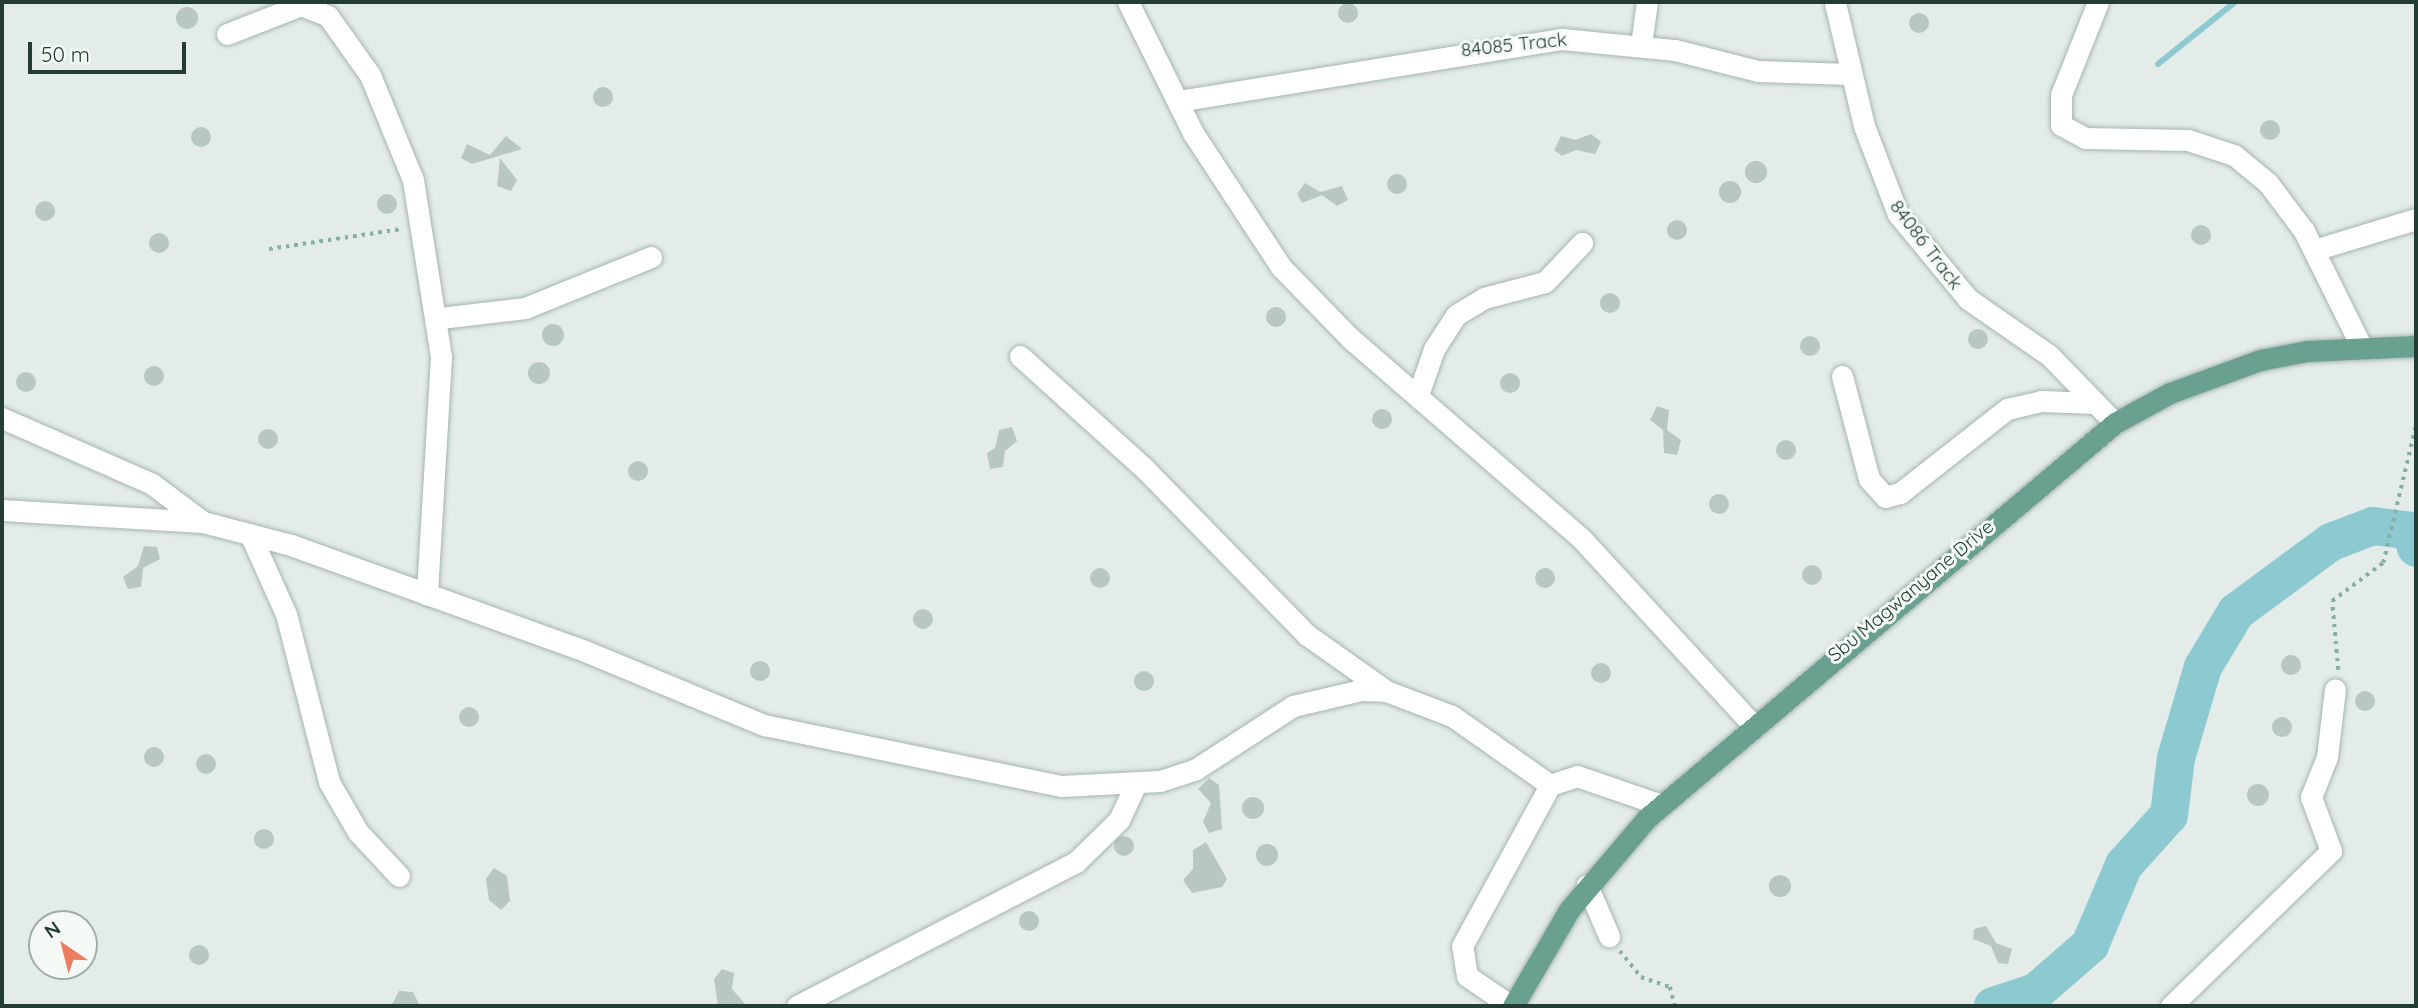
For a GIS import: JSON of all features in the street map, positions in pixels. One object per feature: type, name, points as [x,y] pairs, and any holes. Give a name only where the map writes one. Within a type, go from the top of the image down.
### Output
[{"type":"main road","name":"Sbu Magwanyane Drive","points":[[1512,1006],[1587,885],[1661,805],[1752,724],[2115,423],[2212,375],[2306,351],[2416,346]]},
{"type":"street","points":[[1128,2],[1211,164],[1281,267],[1418,395],[1581,538],[1752,724]]},
{"type":"street","points":[[1641,45],[1647,2]]},
{"type":"street","points":[[2098,2],[2060,96],[2061,125],[2085,138],[2188,140],[2234,155],[2286,204],[2314,250],[2362,348]]},
{"type":"street","name":"84086 Track","points":[[1835,3],[1849,74],[1881,176],[1906,224],[1968,299],[2049,355],[2115,423]]},
{"type":"street","points":[[228,34],[301,5],[339,26],[390,122],[425,226],[440,318],[427,594]]},
{"type":"street","name":"84085 Track","points":[[1178,101],[1510,43],[1598,38],[1758,71],[1849,74]]},
{"type":"street","points":[[2314,250],[2416,219]]},
{"type":"street","points":[[1418,395],[1434,349],[1457,315],[1484,298],[1545,282],[1581,243]]},
{"type":"street","points":[[440,318],[525,308],[651,257]]},
{"type":"street","points":[[1020,356],[1145,469],[1307,635],[1386,691],[1452,716],[1550,785]]},
{"type":"street","points":[[1842,376],[1869,479],[1885,497],[1900,493],[2007,409],[2041,401],[2094,403]]},
{"type":"street","points":[[2,418],[152,484],[204,522]]},
{"type":"street","points":[[2,510],[204,522],[250,534],[427,594],[795,733],[1061,786],[1135,786],[1196,769],[1293,706],[1335,694],[1386,691]]},
{"type":"street","points":[[250,534],[286,614],[329,782],[358,832],[399,876]]},
{"type":"street","points":[[2171,1006],[2330,851],[2311,797],[2327,757],[2335,689]]},
{"type":"street","points":[[1512,1006],[1467,976],[1462,946],[1550,785],[1577,776],[1661,805]]},
{"type":"street","points":[[797,1006],[1076,862],[1119,820],[1135,786]]},
{"type":"street","points":[[1587,885],[1609,936]]},
{"type":"path","points":[[269,249],[425,226]]},
{"type":"path","points":[[2335,689],[2332,601],[2385,557],[2416,424]]},
{"type":"path","points":[[1609,936],[1641,977],[1670,987],[1675,1006]]},
{"type":"building","points":[[1344,3],[1352,3],[1358,13],[1352,23],[1344,23],[1338,17],[1338,9]]},
{"type":"building","points":[[187,7],[197,14],[198,18],[191,28],[187,29],[177,22],[176,18],[183,8]]},
{"type":"building","points":[[1915,13],[1923,13],[1929,23],[1923,33],[1915,33],[1909,27],[1909,19]]},
{"type":"building","points":[[599,87],[607,87],[613,97],[607,107],[599,107],[593,101],[593,93]]},
{"type":"building","points":[[2266,120],[2274,120],[2280,130],[2274,140],[2266,140],[2260,134],[2260,126]]},
{"type":"building","points":[[197,127],[205,127],[211,137],[205,147],[197,147],[191,141],[191,133]]},
{"type":"building","points":[[1591,134],[1601,142],[1595,154],[1576,150],[1562,156],[1554,150],[1561,136],[1575,140]]},
{"type":"building","points":[[506,136],[522,149],[472,164],[461,158],[467,144],[490,155]]},
{"type":"building","points":[[500,158],[517,180],[511,191],[497,186]]},
{"type":"building","points":[[1756,161],[1764,164],[1767,172],[1764,180],[1756,183],[1748,180],[1745,172],[1748,164]]},
{"type":"building","points":[[1393,174],[1401,174],[1407,184],[1401,194],[1393,194],[1387,188],[1387,180]]},
{"type":"building","points":[[1730,181],[1738,184],[1741,192],[1738,200],[1730,203],[1722,200],[1719,192],[1722,184]]},
{"type":"building","points":[[1305,183],[1320,192],[1342,186],[1348,200],[1337,206],[1322,195],[1302,203],[1297,194]]},
{"type":"building","points":[[383,194],[391,194],[397,204],[391,214],[383,214],[377,208],[377,200]]},
{"type":"building","points":[[41,201],[49,201],[55,211],[49,221],[41,221],[35,215],[35,207]]},
{"type":"building","points":[[1673,220],[1681,220],[1687,230],[1681,240],[1673,240],[1667,234],[1667,226]]},
{"type":"building","points":[[2197,225],[2205,225],[2211,235],[2205,245],[2197,245],[2191,239],[2191,231]]},
{"type":"building","points":[[155,233],[163,233],[169,243],[163,253],[155,253],[149,247],[149,239]]},
{"type":"building","points":[[1606,293],[1614,293],[1620,303],[1614,313],[1606,313],[1600,307],[1600,299]]},
{"type":"building","points":[[1272,307],[1280,307],[1286,317],[1280,327],[1272,327],[1266,321],[1266,313]]},
{"type":"building","points":[[553,324],[563,331],[564,335],[557,345],[553,346],[543,339],[542,335],[549,325]]},
{"type":"building","points":[[1974,329],[1982,329],[1988,339],[1982,349],[1974,349],[1968,343],[1968,335]]},
{"type":"building","points":[[1806,336],[1814,336],[1820,346],[1814,356],[1806,356],[1800,350],[1800,342]]},
{"type":"building","points":[[539,362],[547,365],[550,373],[547,381],[539,384],[531,381],[528,373],[531,365]]},
{"type":"building","points":[[150,366],[158,366],[164,376],[158,386],[150,386],[144,380],[144,372]]},
{"type":"building","points":[[22,372],[30,372],[36,382],[30,392],[22,392],[16,386],[16,378]]},
{"type":"building","points":[[1506,373],[1514,373],[1520,383],[1514,393],[1506,393],[1500,387],[1500,379]]},
{"type":"building","points":[[1657,406],[1669,410],[1667,430],[1681,440],[1677,455],[1664,453],[1663,430],[1650,420]]},
{"type":"building","points":[[1378,409],[1386,409],[1392,419],[1386,429],[1378,429],[1372,423],[1372,415]]},
{"type":"building","points":[[1012,427],[1017,441],[1005,451],[1003,467],[990,469],[987,453],[995,448],[999,430]]},
{"type":"building","points":[[264,429],[272,429],[278,439],[272,449],[264,449],[258,443],[258,435]]},
{"type":"building","points":[[1782,440],[1790,440],[1796,450],[1790,460],[1782,460],[1776,454],[1776,446]]},
{"type":"building","points":[[634,461],[642,461],[648,471],[642,481],[634,481],[628,475],[628,467]]},
{"type":"building","points":[[1715,494],[1723,494],[1729,504],[1723,514],[1715,514],[1709,508],[1709,500]]},
{"type":"building","points":[[144,546],[157,547],[160,559],[143,568],[141,587],[128,589],[123,577],[138,566]]},
{"type":"building","points":[[1808,565],[1816,565],[1822,575],[1816,585],[1808,585],[1802,579],[1802,571]]},
{"type":"building","points":[[1096,568],[1104,568],[1110,578],[1104,588],[1096,588],[1090,582],[1090,574]]},
{"type":"building","points":[[1541,568],[1549,568],[1555,578],[1549,588],[1541,588],[1535,582],[1535,574]]},
{"type":"building","points":[[919,609],[927,609],[933,619],[927,629],[919,629],[913,623],[913,615]]},
{"type":"building","points":[[2287,655],[2295,655],[2301,665],[2295,675],[2287,675],[2281,669],[2281,661]]},
{"type":"building","points":[[756,661],[764,661],[770,671],[764,681],[756,681],[750,675],[750,667]]},
{"type":"building","points":[[1597,663],[1605,663],[1611,673],[1605,683],[1597,683],[1591,677],[1591,669]]},
{"type":"building","points":[[1140,671],[1148,671],[1154,681],[1148,691],[1140,691],[1134,685],[1134,677]]},
{"type":"building","points":[[2361,691],[2369,691],[2375,701],[2369,711],[2361,711],[2355,705],[2355,697]]},
{"type":"building","points":[[465,707],[473,707],[479,717],[473,727],[465,727],[459,721],[459,713]]},
{"type":"building","points":[[2278,717],[2286,717],[2292,727],[2286,737],[2278,737],[2272,731],[2272,723]]},
{"type":"building","points":[[150,747],[158,747],[164,757],[158,767],[150,767],[144,761],[144,753]]},
{"type":"building","points":[[202,754],[210,754],[216,764],[210,774],[202,774],[196,768],[196,760]]},
{"type":"building","points":[[1209,778],[1219,785],[1222,829],[1209,833],[1203,822],[1211,803],[1198,789]]},
{"type":"building","points":[[2258,784],[2268,791],[2269,795],[2262,805],[2258,806],[2248,799],[2247,795],[2254,785]]},
{"type":"building","points":[[1253,797],[1261,800],[1264,808],[1261,816],[1253,819],[1245,816],[1242,808],[1245,800]]},
{"type":"building","points":[[260,829],[268,829],[274,839],[268,849],[260,849],[254,843],[254,835]]},
{"type":"building","points":[[1120,836],[1128,836],[1134,846],[1128,856],[1120,856],[1114,850],[1114,842]]},
{"type":"building","points":[[1206,842],[1227,879],[1222,887],[1192,893],[1183,880],[1193,869],[1193,850]]},
{"type":"building","points":[[1267,844],[1277,851],[1278,855],[1271,865],[1267,866],[1257,859],[1256,855],[1263,845]]},
{"type":"building","points":[[494,868],[507,876],[510,901],[501,910],[489,900],[486,879]]},
{"type":"building","points":[[1780,875],[1790,882],[1791,886],[1784,896],[1780,897],[1770,890],[1769,886],[1776,876]]},
{"type":"building","points":[[1025,911],[1033,911],[1039,921],[1033,931],[1025,931],[1019,925],[1019,917]]},
{"type":"building","points":[[1986,926],[1996,943],[2012,949],[2008,964],[1998,963],[1991,946],[1973,939],[1974,929]]},
{"type":"building","points":[[195,945],[203,945],[209,955],[203,965],[195,965],[189,959],[189,951]]},
{"type":"building","points":[[722,969],[734,973],[732,989],[747,1006],[718,1006],[714,979]]},
{"type":"building","points":[[399,991],[413,992],[420,1006],[391,1006]]},
{"type":"waterway","points":[[2158,64],[2235,2]]},
{"type":"waterway","points":[[1993,1006],[2036,992],[2090,945],[2124,865],[2169,815],[2176,758],[2203,667],[2236,612],[2331,542],[2373,526],[2412,531],[2416,548]]}]
